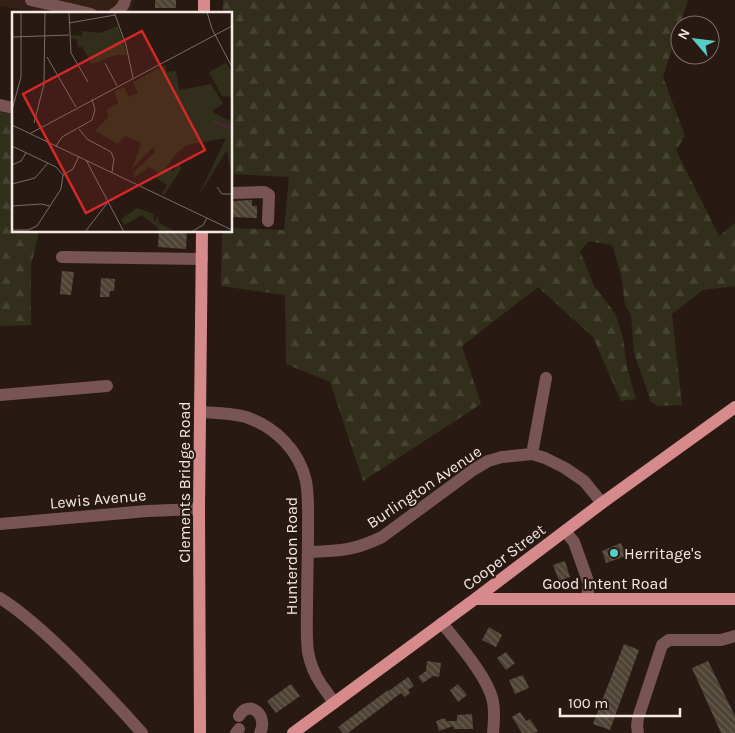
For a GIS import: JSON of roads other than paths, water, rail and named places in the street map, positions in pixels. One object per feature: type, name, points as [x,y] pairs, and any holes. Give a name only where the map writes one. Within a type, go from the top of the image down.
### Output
[{"type":"main road","name":"Clements Bridge Road","points":[[200,733],[199,509],[202,232]]},
{"type":"main road","name":"Cooper Street","points":[[292,733],[602,503],[735,407]]},
{"type":"main road","name":"Good Intent Road","points":[[475,599],[735,599]]},
{"type":"street","points":[[31,0],[82,12]]},
{"type":"street","points":[[117,12],[125,0]]},
{"type":"street","points":[[232,193],[264,192],[269,195],[268,220]]},
{"type":"street","points":[[62,257],[202,259]]},
{"type":"street","points":[[532,454],[546,378]]},
{"type":"street","points":[[0,395],[107,386]]},
{"type":"street","name":"Hunterdon Road","points":[[200,412],[245,417],[260,423],[273,431],[296,456],[306,481],[308,507],[308,652],[313,670],[334,703]]},
{"type":"street","name":"Burlington Avenue","points":[[308,552],[339,551],[368,544],[386,534],[467,474],[488,461],[502,457],[532,454],[552,461],[584,481],[602,503]]},
{"type":"street","name":"Lewis Avenue","points":[[0,524],[147,511],[199,509]]},
{"type":"street","points":[[564,531],[574,542],[589,584],[587,599]]},
{"type":"street","points":[[0,598],[54,640],[94,680],[142,733]]},
{"type":"street","points":[[442,623],[474,664],[487,685],[493,700],[493,733]]},
{"type":"street","points":[[638,733],[638,718],[662,645],[668,640],[721,640],[735,636]]},
{"type":"street","points":[[237,726],[242,711],[251,709],[260,714],[263,720],[260,733]]},
{"type":"street","points":[[237,726],[251,713],[257,717],[259,723],[256,733]]},
{"type":"place","name":"Herritage's","points":[[614,553]]}]
